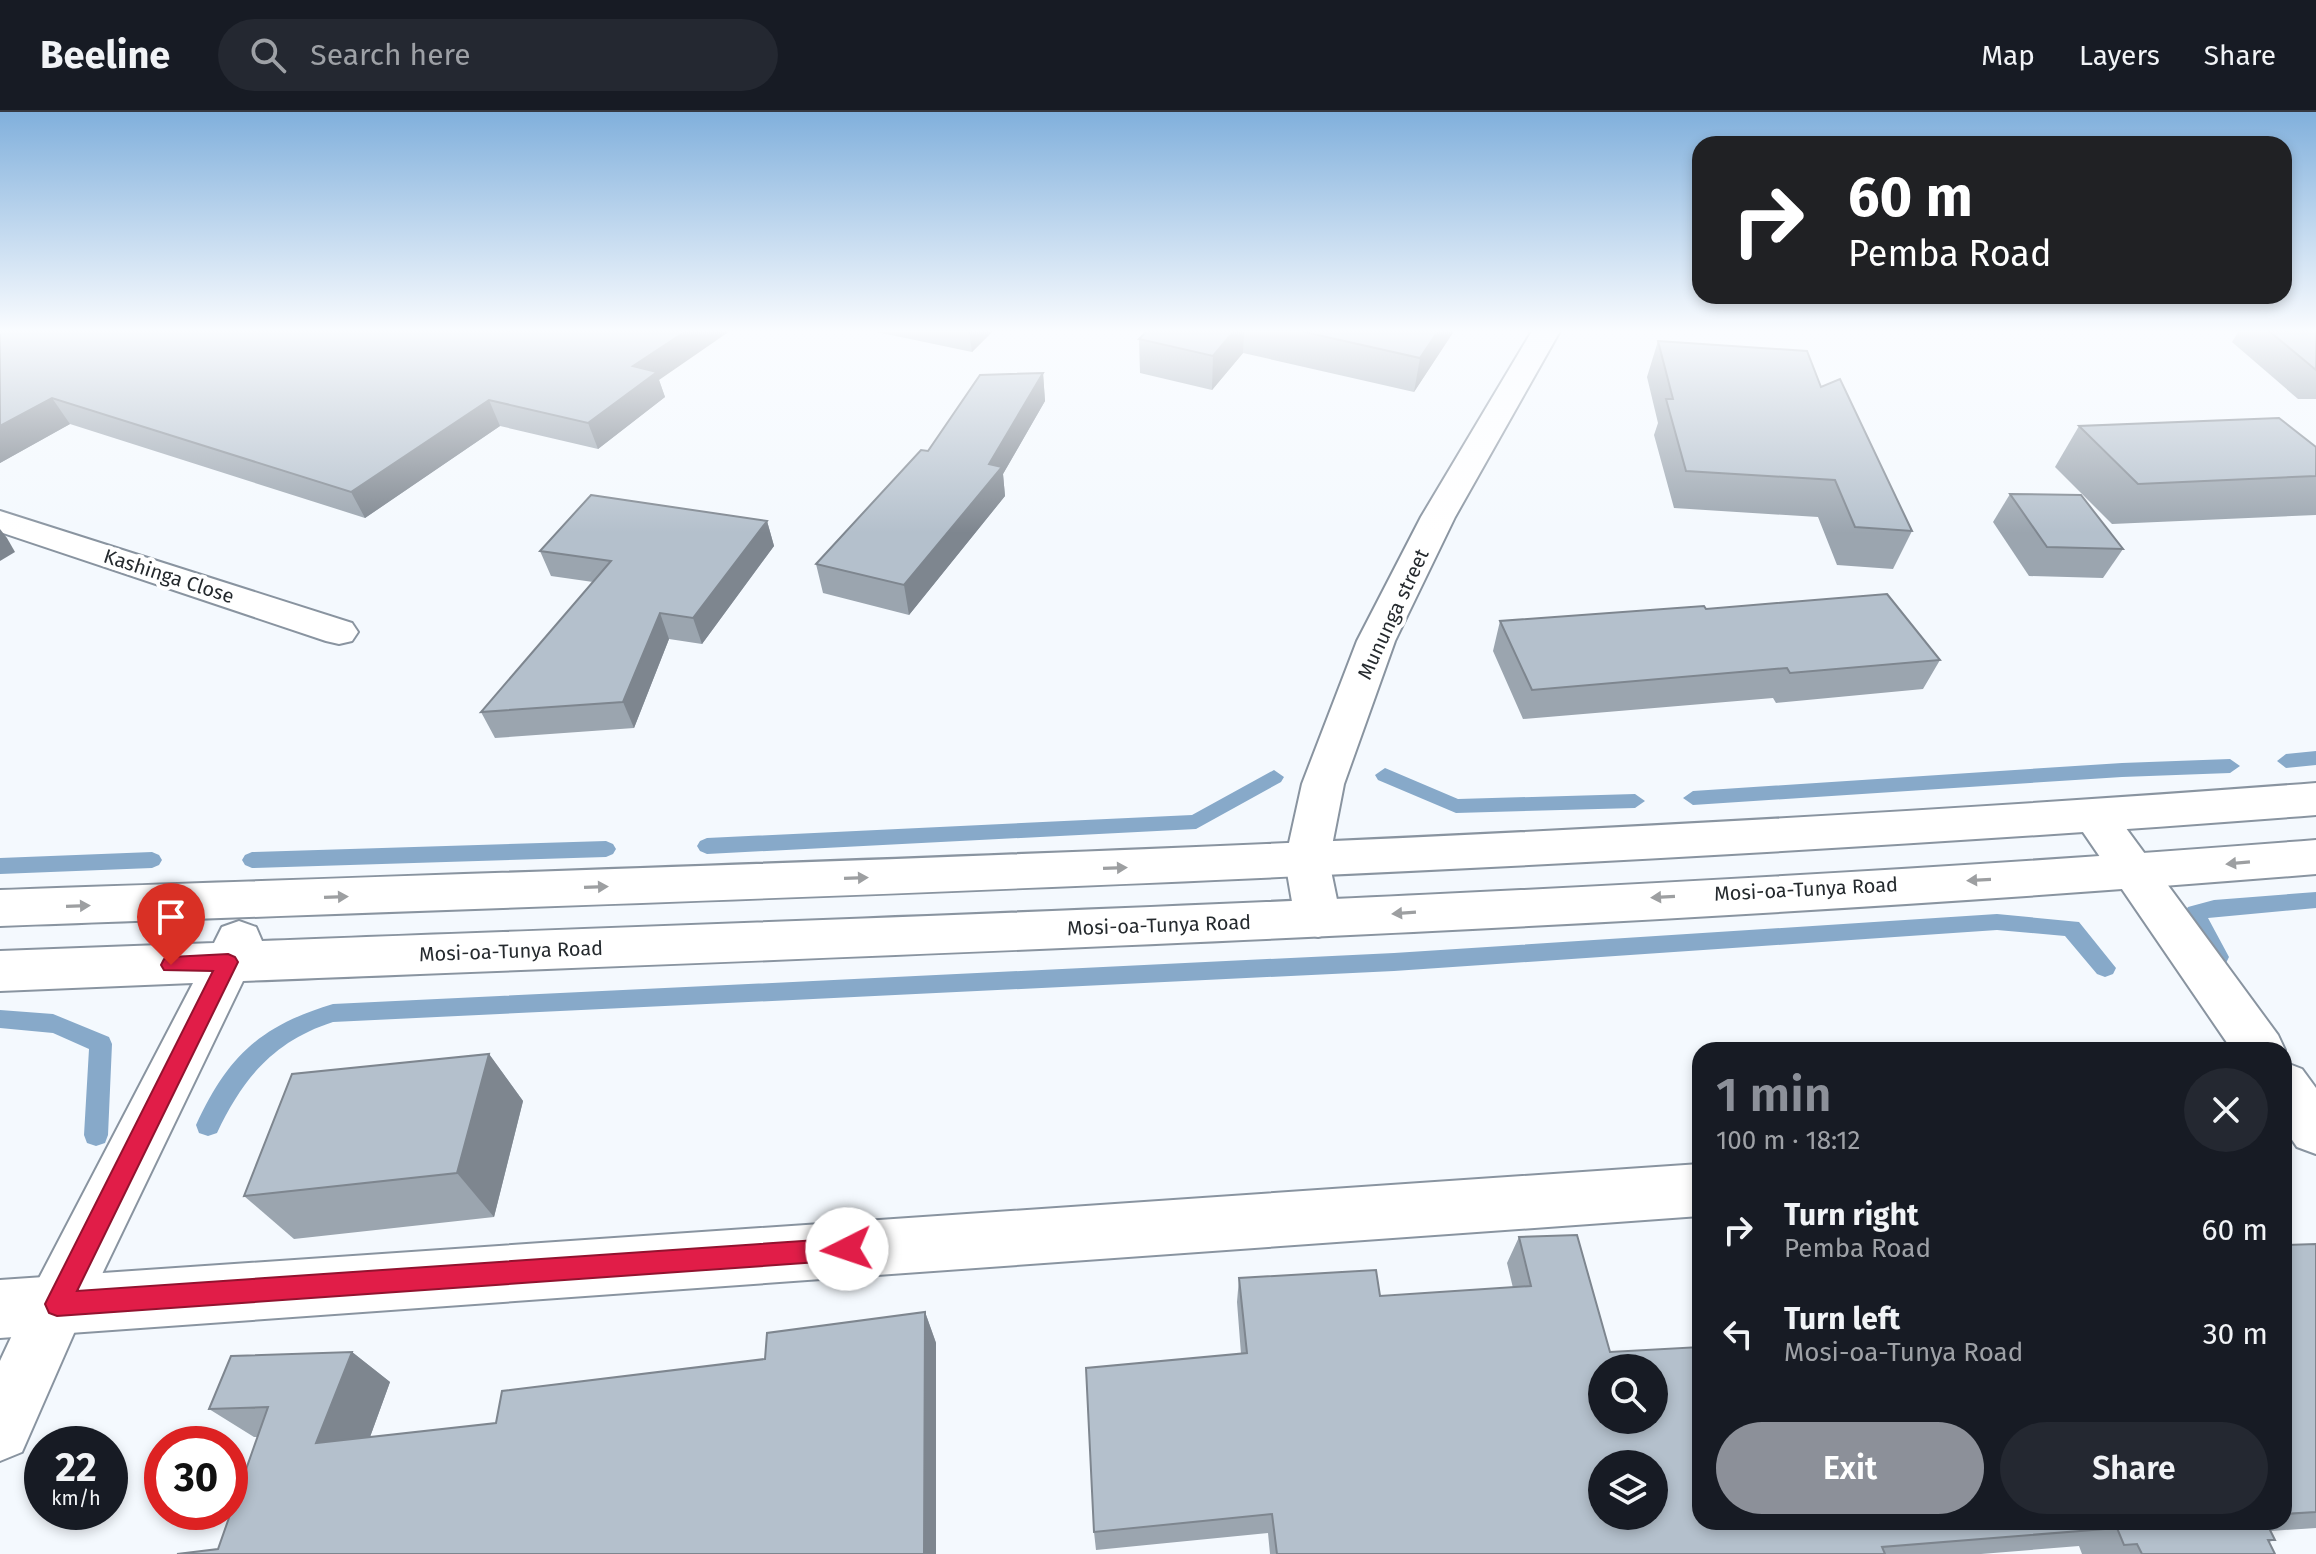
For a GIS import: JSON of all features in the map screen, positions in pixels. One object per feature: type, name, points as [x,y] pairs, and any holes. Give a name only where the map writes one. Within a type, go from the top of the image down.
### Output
[{"type":"main road","name":"Mununga street","points":[[1318,919],[1307,861],[1323,784],[1376,641],[1438,517],[1507,398]]},
{"type":"main road","name":"Kashinga Close","points":[[0,521],[339,632]]},
{"type":"main road","points":[[0,908],[1307,861],[1488,848],[2094,816],[2316,799]]},
{"type":"main road","points":[[2094,816],[2254,1042]]},
{"type":"main road","name":"Mosi-oa-Tunya Road","points":[[0,971],[1318,919],[2134,871],[2316,857]]},
{"type":"main road","points":[[0,1430],[57,1304],[258,900]]},
{"type":"main road","points":[[2292,1096],[2316,1130]]},
{"type":"main road","points":[[2292,1148],[2316,1147]]},
{"type":"main road","points":[[0,1309],[1692,1191]]},
{"type":"building","points":[[0,398],[51,398],[0,426]]},
{"type":"building","points":[[53,398],[621,398],[588,423],[489,400],[351,492]]},
{"type":"building","points":[[964,398],[1028,398],[989,464],[1002,467],[904,585],[816,564],[921,450],[928,451]]},
{"type":"building","points":[[1849,398],[1912,531],[1855,527],[1835,480],[1686,471],[1666,399]]},
{"type":"building","points":[[2279,418],[2316,447],[2316,476],[2138,484],[2079,426]]},
{"type":"building","points":[[2010,494],[2081,495],[2123,549],[2047,547]]},
{"type":"building","points":[[591,495],[767,521],[693,618],[660,613],[623,702],[481,712],[611,561],[540,551]]},
{"type":"building","points":[[1887,594],[1940,660],[1790,673],[1787,668],[1532,690],[1500,621],[1704,606],[1706,609]]},
{"type":"building","points":[[489,1054],[457,1173],[244,1196],[292,1074]]},
{"type":"building","points":[[1577,1235],[1610,1352],[1692,1347],[1692,1530],[2092,1530],[1882,1547],[1885,1554],[1277,1554],[1272,1514],[1094,1532],[1086,1368],[1247,1353],[1239,1278],[1376,1270],[1380,1296],[1531,1286],[1519,1237]]},
{"type":"building","points":[[2316,1244],[2316,1512],[2292,1514],[2292,1245]]},
{"type":"building","points":[[925,1312],[924,1554],[177,1554],[218,1549],[225,1530],[248,1530],[248,1464],[268,1407],[209,1409],[231,1356],[352,1352],[316,1443],[496,1423],[502,1391],[765,1359],[767,1333]]},
{"type":"building","points":[[2118,1530],[2270,1530],[2275,1540],[2268,1540],[2275,1554],[2142,1554],[2137,1544],[2124,1545]]},
{"type":"waterway","points":[[2286,761],[2316,758]]},
{"type":"waterway","points":[[1693,798],[2122,770],[2230,766]]},
{"type":"waterway","points":[[1385,775],[1456,806],[1635,801]]},
{"type":"waterway","points":[[707,846],[1196,822],[1274,777]]},
{"type":"waterway","points":[[252,860],[606,849]]},
{"type":"waterway","points":[[0,866],[152,860]]},
{"type":"waterway","points":[[2218,957],[2195,913],[2214,908],[2316,900]]},
{"type":"waterway","points":[[208,1125],[230,1084],[256,1052],[289,1029],[333,1013],[1394,962],[1997,922],[2071,928],[2105,968]]},
{"type":"waterway","points":[[0,1019],[53,1023],[101,1044],[96,1135]]},
{"type":"route","points":[[171,965],[228,962],[57,1304],[847,1249]]}]
